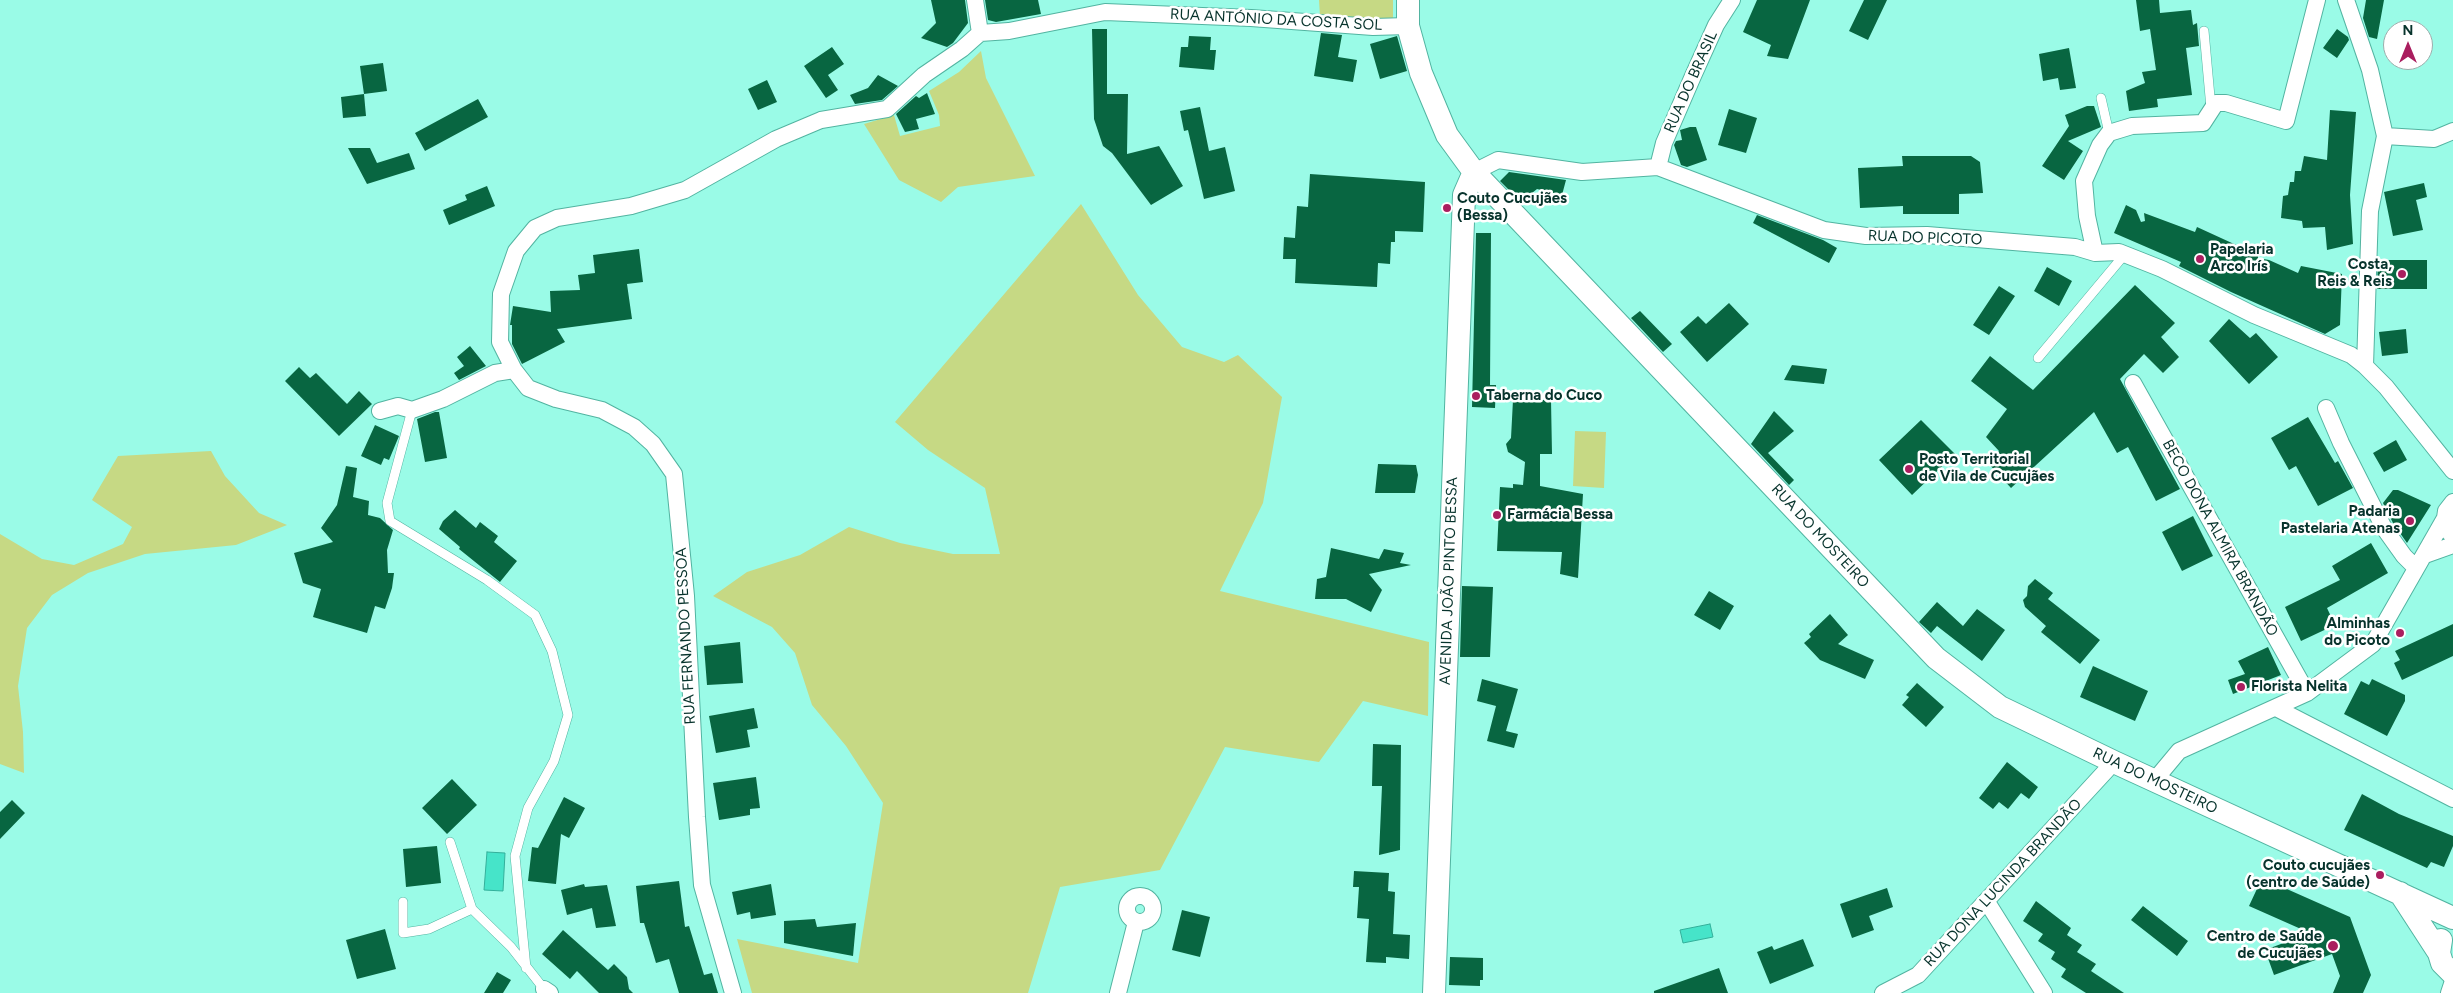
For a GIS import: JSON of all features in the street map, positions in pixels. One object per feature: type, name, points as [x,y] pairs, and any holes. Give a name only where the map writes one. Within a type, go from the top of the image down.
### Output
[{"type":"main road","name":"RUA DO MOSTEIRO","points":[[1408,0],[1408,26],[1421,73],[1447,136],[1474,172],[1936,658],[2000,707],[2154,781],[2453,918]]},
{"type":"main road","name":"AVENIDA JOÃO PINTO BESSA","points":[[1434,993],[1464,195],[1474,172]]},
{"type":"main road","points":[[2400,893],[2439,953],[2442,963],[2453,974]]},
{"type":"main road","points":[[2439,953],[2439,943],[2446,930],[2453,924]]},
{"type":"street","points":[[380,411],[398,406],[412,410],[443,399],[495,372],[514,370],[500,342],[501,294],[516,251],[535,228],[557,218],[631,206],[685,190],[776,139],[821,120],[887,110],[919,80],[962,49],[980,33],[974,0]]},
{"type":"street","name":"RUA DO BRASIL","points":[[1658,167],[1664,143],[1693,76],[1716,25],[1732,0]]},
{"type":"street","points":[[2095,253],[2087,216],[2084,181],[2100,145],[2109,133],[2132,126],[2203,123],[2216,103],[2226,103],[2286,121],[2317,0]]},
{"type":"street","points":[[2346,0],[2370,70],[2385,136],[2370,211],[2365,366]]},
{"type":"street","name":"RUA ANTÓNIO DA COSTA SOL","points":[[980,33],[1009,30],[1105,12],[1251,18],[1373,27],[1408,26]]},
{"type":"street","points":[[2385,136],[2434,139],[2453,131]]},
{"type":"street","name":"RUA DO PICOTO","points":[[1474,172],[1498,160],[1582,172],[1658,167],[1824,230],[1866,236],[1927,235],[2075,247],[2095,253],[2119,252],[2162,269],[2254,315],[2351,355],[2386,387],[2453,471]]},
{"type":"street","name":"RUA FERNANDO PESSOA","points":[[514,370],[528,388],[556,400],[602,410],[634,427],[653,444],[674,474],[686,596],[696,817],[702,885],[733,993]]},
{"type":"street","name":"BECO DONA ALMIRA BRANDÃO","points":[[2133,383],[2307,693]]},
{"type":"street","points":[[2326,408],[2341,443],[2384,528],[2404,556],[2421,561],[2453,545]]},
{"type":"street","points":[[2154,781],[2179,751],[2307,693],[2373,644],[2421,561],[2446,511],[2453,502]]},
{"type":"street","points":[[2444,518],[2448,531],[2453,536]]},
{"type":"street","points":[[2276,708],[2453,799]]},
{"type":"street","name":"RUA DONA LUCINDA BRANDÃO","points":[[1883,993],[1918,974],[1987,902],[2114,762]]},
{"type":"street","points":[[1987,902],[2044,993]]},
{"type":"street","points":[[1118,993],[1136,922]]},
{"type":"street","points":[[2449,993],[2453,981]]},
{"type":"lane","points":[[2204,32],[2211,110]]},
{"type":"lane","points":[[2102,98],[2109,133]]},
{"type":"lane","points":[[2038,358],[2125,254]]},
{"type":"lane","points":[[412,410],[387,503],[390,521],[487,580],[535,615],[552,651],[568,715],[554,761],[528,808],[515,856],[526,968]]},
{"type":"lane","points":[[450,842],[472,909],[511,947],[526,968],[547,991]]},
{"type":"lane","points":[[403,902],[403,933],[429,929],[472,909]]},
{"type":"shaded area","points":[[1319,0],[1393,0],[1393,20],[1320,17]]},
{"type":"shaded area","points":[[981,51],[986,78],[1035,176],[958,187],[941,202],[899,180],[864,124],[894,115],[900,136],[940,126],[939,115],[929,91],[959,72]]},
{"type":"shaded area","points":[[1081,204],[1138,295],[1182,347],[1224,362],[1238,355],[1282,397],[1263,503],[1220,591],[1429,642],[1428,716],[1363,701],[1319,762],[1225,747],[1160,870],[1060,887],[1028,993],[752,993],[737,939],[858,963],[883,803],[846,746],[812,705],[795,653],[772,627],[713,596],[747,572],[800,555],[849,527],[900,543],[953,554],[1000,554],[985,488],[928,450],[895,422]]},
{"type":"shaded area","points":[[1575,431],[1606,432],[1604,488],[1573,486]]},
{"type":"shaded area","points":[[211,451],[225,476],[259,513],[287,525],[236,545],[145,554],[88,573],[52,595],[27,628],[18,686],[23,732],[24,773],[0,764],[0,534],[42,559],[74,565],[123,544],[132,527],[92,500],[118,456]]},
{"type":"shaded area","points":[[487,852],[505,853],[503,891],[484,890]]},
{"type":"shaded area","points":[[1710,924],[1713,937],[1683,943],[1680,930]]},
{"type":"building","points":[[931,0],[965,0],[968,23],[953,43],[947,47],[921,38],[936,23]]},
{"type":"building","points":[[985,0],[1038,0],[1041,14],[996,22],[988,20]]},
{"type":"building","points":[[1757,0],[1810,0],[1788,59],[1767,56],[1771,45],[1743,32]]},
{"type":"building","points":[[1864,0],[1887,0],[1868,40],[1849,31]]},
{"type":"building","points":[[2136,0],[2159,0],[2160,13],[2191,10],[2193,25],[2197,23],[2199,46],[2186,48],[2192,95],[2157,99],[2158,107],[2129,111],[2126,91],[2145,83],[2142,72],[2156,70],[2150,29],[2140,31]]},
{"type":"building","points":[[2366,0],[2384,0],[2377,39],[2369,37],[2363,18]]},
{"type":"building","points":[[1092,29],[1107,29],[1107,94],[1128,94],[1127,154],[1159,146],[1183,186],[1151,205],[1112,153],[1103,146],[1094,119]]},
{"type":"building","points":[[2337,29],[2348,37],[2349,40],[2337,58],[2323,48]]},
{"type":"building","points":[[1321,33],[1342,35],[1338,57],[1357,60],[1353,82],[1314,76]]},
{"type":"building","points":[[1189,36],[1211,37],[1210,50],[1216,50],[1214,70],[1179,67],[1181,47],[1188,47]]},
{"type":"building","points":[[1397,36],[1407,71],[1380,79],[1370,44]]},
{"type":"building","points":[[832,47],[844,64],[828,75],[838,90],[826,98],[804,66]]},
{"type":"building","points":[[2069,48],[2076,88],[2060,90],[2058,78],[2043,81],[2039,54]]},
{"type":"building","points":[[383,63],[387,91],[364,94],[360,66]]},
{"type":"building","points":[[878,75],[898,86],[882,100],[855,104],[850,95],[868,88]]},
{"type":"building","points":[[767,80],[777,102],[758,110],[748,89]]},
{"type":"building","points":[[927,93],[935,114],[916,119],[919,129],[905,132],[896,114],[916,96],[919,98]]},
{"type":"building","points":[[364,94],[366,116],[343,118],[341,97]]},
{"type":"building","points":[[478,99],[488,117],[425,151],[415,133]]},
{"type":"building","points":[[2087,106],[2094,106],[2101,127],[2068,141],[2083,151],[2064,180],[2042,166],[2069,126],[2065,115]]},
{"type":"building","points":[[1200,107],[1209,151],[1225,147],[1235,191],[1204,199],[1188,130],[1184,131],[1180,111]]},
{"type":"building","points":[[1729,109],[1757,118],[1746,153],[1718,145]]},
{"type":"building","points":[[2330,110],[2356,112],[2350,195],[2353,244],[2327,250],[2325,227],[2303,228],[2302,221],[2281,218],[2283,196],[2288,195],[2290,182],[2294,182],[2295,171],[2301,171],[2304,156],[2327,160]]},
{"type":"building","points":[[1696,127],[1707,160],[1687,167],[1681,165],[1674,145],[1676,141],[1682,140],[1680,130]]},
{"type":"building","points":[[348,148],[370,148],[377,163],[409,153],[415,169],[367,184]]},
{"type":"building","points":[[1902,156],[1971,156],[1980,162],[1983,193],[1959,194],[1959,214],[1903,214],[1903,206],[1860,208],[1858,168],[1903,166]]},
{"type":"building","points":[[1509,172],[1566,180],[1562,195],[1537,189],[1521,202],[1500,181]]},
{"type":"building","points":[[1310,174],[1425,182],[1423,232],[1395,231],[1395,242],[1391,242],[1390,264],[1378,263],[1377,287],[1295,283],[1296,259],[1283,259],[1284,237],[1295,238],[1297,206],[1308,207]]},
{"type":"building","points":[[2424,183],[2427,197],[2416,200],[2423,230],[2393,236],[2384,192]]},
{"type":"building","points":[[487,186],[495,206],[449,225],[443,210],[467,200],[465,195]]},
{"type":"building","points":[[2126,205],[2136,210],[2141,222],[2145,221],[2144,213],[2195,232],[2197,227],[2258,255],[2258,258],[2269,260],[2298,273],[2301,266],[2342,274],[2340,325],[2325,334],[2231,292],[2179,266],[2181,262],[2114,233]]},
{"type":"building","points":[[1757,215],[1823,240],[1837,248],[1829,263],[1753,223]]},
{"type":"building","points":[[1476,233],[1491,233],[1490,385],[1496,385],[1495,408],[1472,407]]},
{"type":"building","points":[[639,249],[643,282],[627,284],[632,319],[557,329],[565,342],[522,364],[512,344],[512,325],[510,325],[513,306],[551,312],[550,291],[580,290],[578,275],[595,273],[593,255]]},
{"type":"building","name":"Costa, Reis & Reis","points":[[2378,260],[2427,260],[2427,289],[2377,289]]},
{"type":"building","points":[[2047,267],[2072,281],[2059,306],[2034,291]]},
{"type":"building","points":[[2135,285],[2175,323],[2161,337],[2179,357],[2163,373],[2144,354],[2120,379],[2180,489],[2156,501],[2128,447],[2117,453],[2094,412],[2011,488],[1988,463],[1999,451],[1986,437],[2007,409],[1971,381],[1990,356],[2033,390]]},
{"type":"building","points":[[1999,286],[2015,296],[1989,335],[1973,325]]},
{"type":"building","points":[[1729,303],[1749,324],[1707,362],[1680,332],[1698,316],[1706,324]]},
{"type":"building","points":[[1640,311],[1672,344],[1663,352],[1631,318]]},
{"type":"building","points":[[2229,319],[2250,338],[2256,333],[2278,357],[2249,384],[2209,341]]},
{"type":"building","points":[[2406,329],[2408,353],[2382,356],[2379,332]]},
{"type":"building","points":[[470,346],[486,366],[459,380],[454,373],[464,366],[457,357]]},
{"type":"building","points":[[1792,365],[1827,369],[1824,384],[1784,380]]},
{"type":"building","points":[[299,367],[310,378],[316,373],[347,404],[359,391],[372,404],[339,436],[285,381]]},
{"type":"building","points":[[1513,400],[1551,400],[1552,454],[1540,454],[1540,486],[1583,494],[1578,578],[1560,574],[1562,552],[1497,551],[1500,487],[1513,488],[1513,484],[1523,485],[1525,462],[1508,452],[1506,444],[1511,438]]},
{"type":"building","points":[[1774,411],[1794,431],[1768,453],[1794,480],[1789,485],[1751,444]]},
{"type":"building","points":[[439,412],[447,458],[425,462],[417,419]]},
{"type":"building","points":[[2308,417],[2335,463],[2338,461],[2353,488],[2318,506],[2296,466],[2289,470],[2271,438]]},
{"type":"building","points":[[1921,420],[1955,454],[1912,495],[1879,460]]},
{"type":"building","points":[[375,425],[399,436],[389,460],[384,458],[381,465],[361,456]]},
{"type":"building","points":[[2396,440],[2407,460],[2384,472],[2373,453]]},
{"type":"building","points":[[1378,464],[1416,465],[1418,475],[1415,493],[1375,493]]},
{"type":"building","points":[[346,466],[357,468],[353,497],[369,501],[368,515],[380,518],[393,530],[387,550],[388,573],[394,573],[392,588],[385,609],[375,606],[367,633],[313,617],[321,589],[303,583],[294,553],[333,542],[321,528],[337,505]]},
{"type":"building","points":[[2393,490],[2398,490],[2431,505],[2407,543],[2393,523],[2383,503]]},
{"type":"building","points":[[455,510],[476,528],[480,522],[498,536],[494,542],[517,561],[500,582],[459,549],[460,547],[439,529],[443,521]]},
{"type":"building","points":[[2193,516],[2213,556],[2182,571],[2162,532]]},
{"type":"building","points":[[2371,543],[2388,573],[2327,608],[2335,625],[2301,641],[2285,607],[2340,580],[2332,566]]},
{"type":"building","points":[[1331,548],[1379,559],[1384,549],[1404,553],[1400,563],[1411,565],[1369,574],[1382,590],[1371,612],[1346,599],[1315,599],[1317,579],[1326,577]]},
{"type":"building","points":[[2035,579],[2053,593],[2048,599],[2100,640],[2080,664],[2041,632],[2046,626],[2025,607],[2023,600],[2027,596],[2028,586]]},
{"type":"building","points":[[1462,586],[1493,587],[1490,657],[1460,657]]},
{"type":"building","points":[[1709,591],[1734,606],[1720,630],[1694,615]]},
{"type":"building","points":[[1937,602],[1963,626],[1977,609],[2005,630],[1982,661],[1937,626],[1931,633],[1919,622]]},
{"type":"building","points":[[1830,614],[1848,635],[1838,644],[1874,660],[1865,679],[1820,660],[1804,643],[1811,637],[1809,634]]},
{"type":"building","points":[[2453,624],[2453,656],[2402,680],[2394,663],[2400,660],[2395,651]]},
{"type":"building","points":[[740,642],[743,683],[707,685],[704,646]]},
{"type":"building","points":[[2268,647],[2281,675],[2233,694],[2228,680],[2245,674],[2238,661]]},
{"type":"building","points":[[2093,666],[2148,691],[2135,721],[2080,697]]},
{"type":"building","points":[[1482,679],[1518,689],[1506,731],[1518,734],[1514,748],[1487,741],[1496,706],[1477,701]]},
{"type":"building","points":[[2372,679],[2405,695],[2405,701],[2387,736],[2344,714],[2361,681],[2369,685]]},
{"type":"building","points":[[1917,683],[1944,707],[1926,727],[1902,705],[1909,697],[1906,695]]},
{"type":"building","points":[[754,708],[758,728],[747,730],[750,747],[716,753],[709,716]]},
{"type":"building","points":[[1373,744],[1401,745],[1400,850],[1379,855],[1382,786],[1372,786]]},
{"type":"building","points":[[2007,762],[2038,787],[2029,799],[2021,793],[2008,809],[1999,802],[1993,809],[1979,798]]},
{"type":"building","points":[[756,777],[760,808],[750,809],[750,815],[719,820],[713,783]]},
{"type":"building","points":[[452,779],[477,805],[447,834],[422,808]]},
{"type":"building","points":[[2362,794],[2399,814],[2453,836],[2453,846],[2444,867],[2431,862],[2427,868],[2344,830]]},
{"type":"building","points":[[564,797],[585,808],[569,838],[561,834],[556,884],[528,881],[532,847],[538,848]]},
{"type":"building","points":[[12,800],[25,813],[0,839],[0,812]]},
{"type":"building","points":[[437,846],[441,883],[406,887],[403,849]]},
{"type":"building","points":[[1354,871],[1389,873],[1388,891],[1395,892],[1393,934],[1410,935],[1409,959],[1386,957],[1386,963],[1366,962],[1369,919],[1357,918],[1359,887],[1353,887]]},
{"type":"building","points":[[2262,878],[2350,917],[2371,975],[2363,993],[2333,993],[2340,976],[2332,954],[2274,975],[2265,950],[2310,933],[2249,906]]},
{"type":"building","points":[[679,881],[685,927],[689,926],[704,975],[712,973],[718,993],[679,993],[669,959],[656,963],[644,923],[640,923],[636,886]]},
{"type":"building","points":[[584,884],[585,887],[607,885],[616,926],[596,928],[592,908],[567,915],[561,890]]},
{"type":"building","points":[[771,884],[776,915],[751,919],[750,912],[737,915],[732,892]]},
{"type":"building","points":[[1887,888],[1893,907],[1869,916],[1874,930],[1852,938],[1840,904]]},
{"type":"building","points":[[2036,901],[2071,928],[2067,935],[2082,945],[2077,952],[2096,964],[2091,971],[2124,993],[2086,993],[2061,977],[2066,969],[2051,959],[2055,952],[2038,941],[2043,934],[2023,921]]},
{"type":"building","points":[[2143,906],[2188,941],[2177,956],[2131,920]]},
{"type":"building","points":[[1182,910],[1210,917],[1200,957],[1172,950]]},
{"type":"building","points":[[815,919],[817,927],[856,923],[853,956],[784,943],[784,921]]},
{"type":"building","points":[[385,929],[396,969],[357,979],[346,940]]},
{"type":"building","points":[[563,930],[608,970],[614,964],[627,977],[629,989],[633,993],[599,993],[577,971],[570,979],[542,954]]},
{"type":"building","points":[[1803,939],[1814,966],[1770,984],[1757,952],[1772,946],[1774,950]]},
{"type":"building","points":[[1450,957],[1483,958],[1483,980],[1480,980],[1480,986],[1449,985]]},
{"type":"building","points":[[1719,968],[1728,993],[1654,993],[1654,991]]},
{"type":"building","points":[[497,972],[511,980],[503,993],[484,993]]},
{"type":"place","name":"Couto Cucujães (Bessa)","points":[[1447,208]]},
{"type":"place","name":"Papelaria Arco Irís","points":[[2200,259]]},
{"type":"place","name":"Costa, Reis & Reis","points":[[2402,274]]},
{"type":"place","name":"Taberna do Cuco","points":[[1476,396]]},
{"type":"place","name":"Posto Territorial de Vila de Cucujães","points":[[1909,469]]},
{"type":"place","name":"Farmácia Bessa","points":[[1497,515]]},
{"type":"place","name":"Padaria Pastelaria Atenas","points":[[2410,521]]},
{"type":"place","name":"Alminhas do Picoto","points":[[2400,633]]},
{"type":"place","name":"Florista Nelita","points":[[2241,687]]},
{"type":"place","name":"Couto cucujães (centro de Saúde)","points":[[2380,875]]},
{"type":"place","name":"Centro de Saúde de Cucujães","points":[[2333,946]]}]
